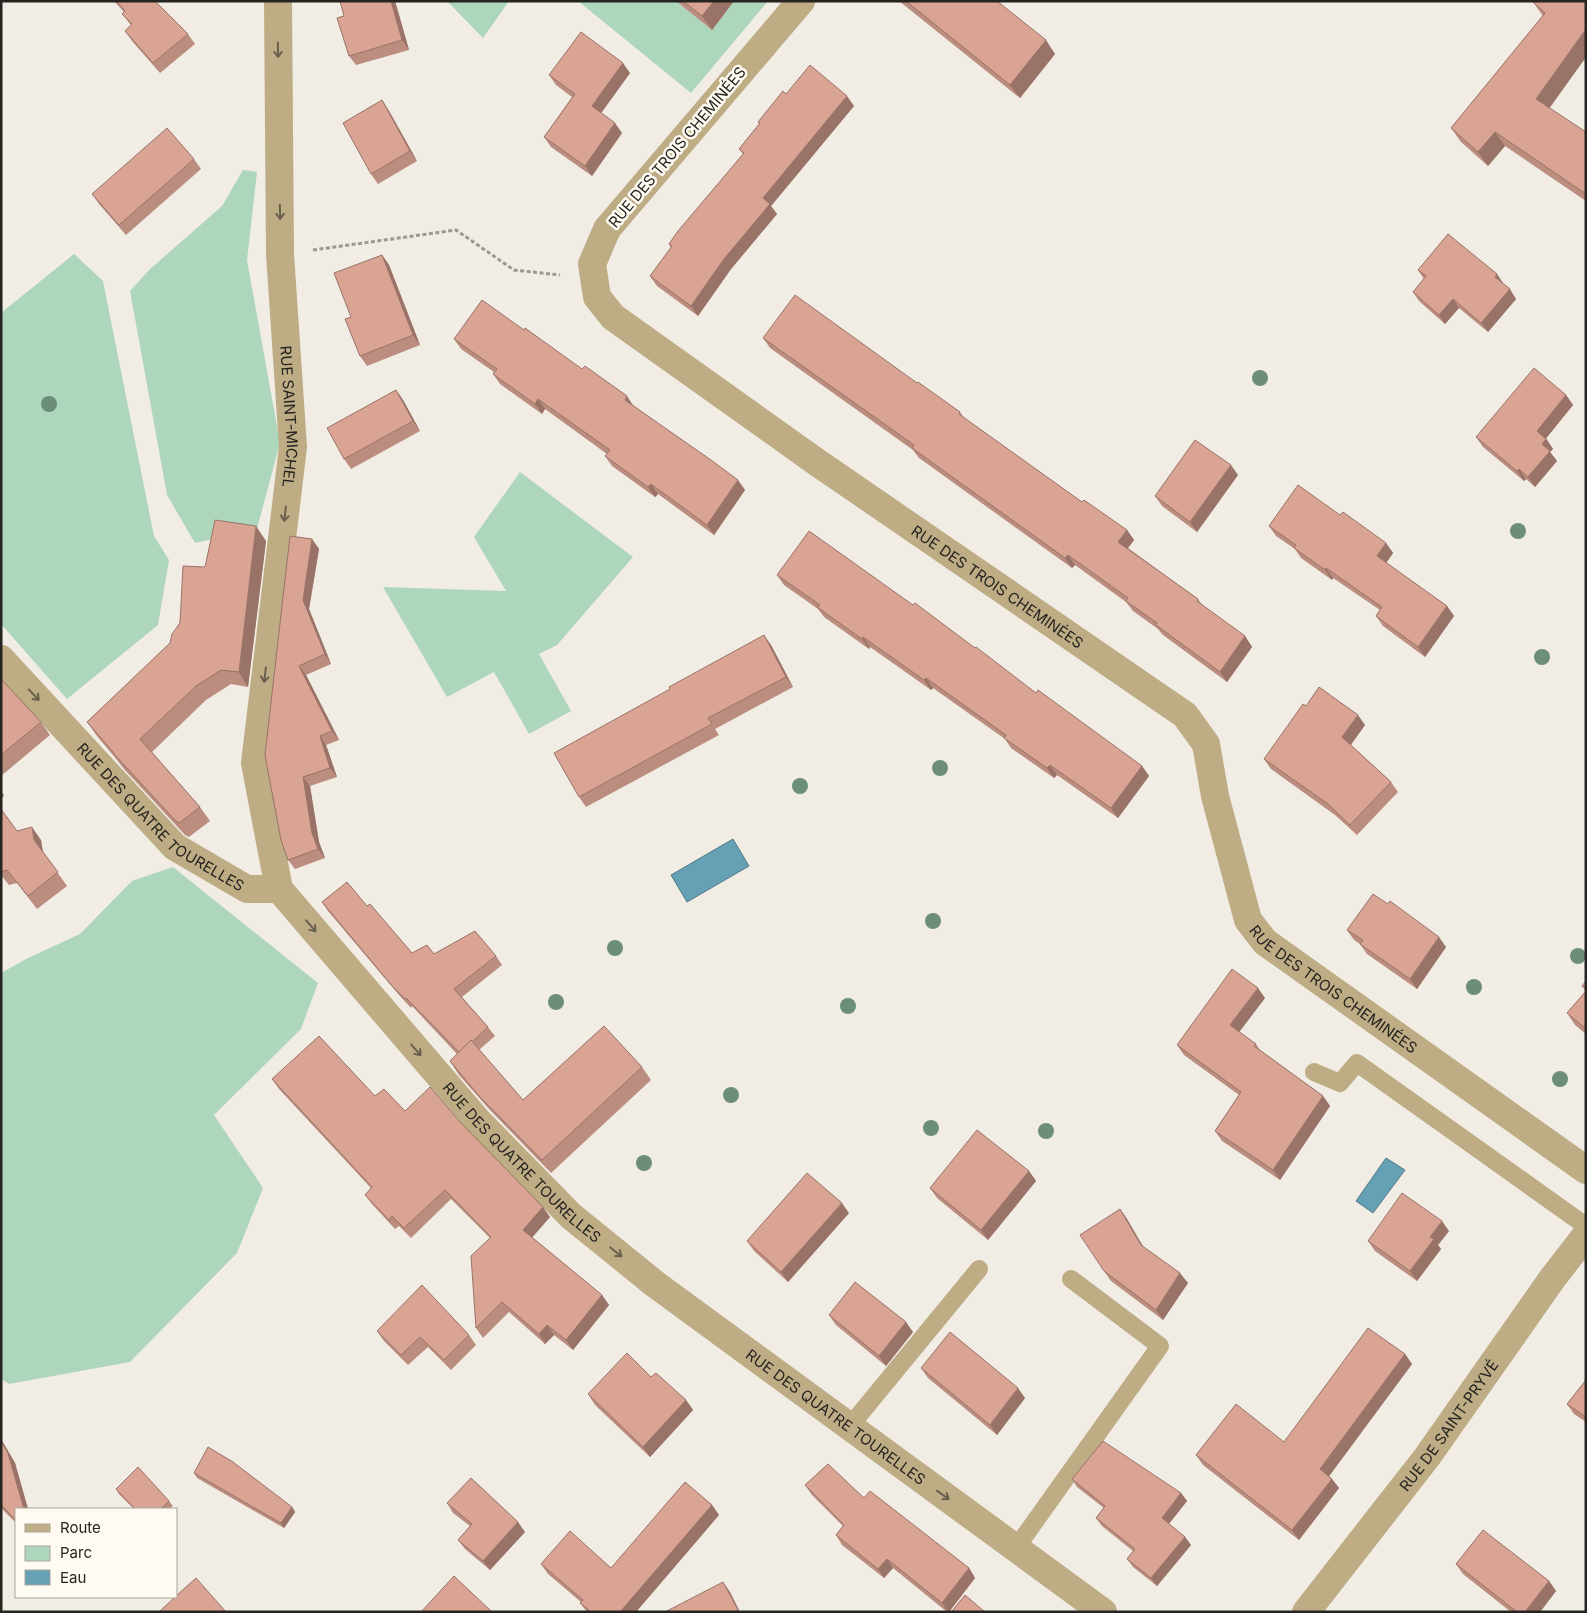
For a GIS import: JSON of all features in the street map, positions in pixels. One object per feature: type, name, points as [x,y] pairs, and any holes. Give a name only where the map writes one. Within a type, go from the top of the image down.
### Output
[{"type":"street","name":"RUE SAINT-MICHEL","points":[[278,1],[280,254],[293,447],[255,763],[279,889]]},
{"type":"street","name":"RUE DES TROIS CHEMINÉES","points":[[801,1],[607,229],[592,264],[597,297],[613,317],[818,463],[1185,715],[1206,744],[1215,796],[1248,920],[1265,942],[1586,1170]]},
{"type":"street","name":"RUE DES QUATRE TOURELLES","points":[[1,659],[175,847],[248,889],[279,889],[478,1121],[571,1216],[655,1284],[1103,1612]]},
{"type":"street","name":"RUE DE SAINT-PRYVÉ","points":[[1306,1612],[1427,1457],[1552,1279],[1586,1235]]},
{"type":"lane","points":[[1314,1072],[1340,1083],[1356,1063],[1586,1226]]},
{"type":"lane","points":[[850,1426],[979,1269]]},
{"type":"lane","points":[[1016,1548],[1160,1346],[1072,1279]]},
{"type":"path","points":[[280,254],[456,230],[514,270],[594,278]]},
{"type":"green space","points":[[447,1],[509,1],[483,38]]},
{"type":"green space","points":[[578,1],[667,1],[670,3],[676,1],[712,30],[734,1],[768,1],[691,93]]},
{"type":"green space","points":[[243,170],[257,172],[247,260],[280,443],[257,529],[195,543],[167,495],[130,291],[149,270],[222,206]]},
{"type":"green space","points":[[74,254],[103,281],[154,536],[169,560],[158,625],[67,699],[1,624],[1,313]]},
{"type":"green space","points":[[520,472],[633,557],[557,645],[539,654],[571,711],[529,734],[494,672],[447,697],[383,587],[506,591],[474,537]]},
{"type":"green space","points":[[173,867],[318,983],[301,1029],[214,1115],[263,1188],[237,1253],[130,1362],[9,1384],[1,1379],[1,973],[80,934],[132,881]]},
{"type":"water","points":[[733,839],[749,866],[687,902],[671,875]]},
{"type":"water","points":[[1386,1158],[1405,1170],[1373,1213],[1356,1201]]},
{"type":"building","points":[[116,1],[155,1],[188,34],[153,63],[125,31],[132,24],[122,14],[125,11]]},
{"type":"building","points":[[340,1],[391,1],[402,40],[349,56],[337,18],[344,16]]},
{"type":"building","points":[[683,1],[714,1],[702,16]]},
{"type":"building","points":[[906,1],[997,1],[1046,40],[1010,85]]},
{"type":"building","points":[[1534,1],[1586,1],[1586,29],[1536,99],[1586,132],[1586,194],[1495,132],[1478,152],[1451,128],[1545,13]]},
{"type":"building","points":[[581,32],[623,63],[592,106],[615,123],[585,166],[544,137],[575,94],[549,75]]},
{"type":"building","points":[[810,65],[847,96],[763,198],[770,204],[724,259],[691,306],[650,276],[672,246],[669,244],[678,231],[744,153],[739,149],[760,123],[758,122],[783,91],[786,94]]},
{"type":"building","points":[[382,100],[410,151],[371,174],[343,123]]},
{"type":"building","points":[[167,128],[194,159],[119,225],[92,194]]},
{"type":"building","points":[[1448,234],[1497,274],[1495,277],[1510,289],[1481,323],[1453,299],[1439,315],[1413,292],[1426,276],[1418,270]]},
{"type":"building","points":[[382,255],[413,335],[360,356],[345,319],[351,317],[334,273]]},
{"type":"building","points":[[795,295],[960,412],[959,414],[1082,502],[1084,500],[1127,530],[1118,542],[1198,599],[1197,601],[1245,636],[1220,672],[1126,601],[1128,598],[1068,555],[1065,558],[912,448],[914,445],[763,338]]},
{"type":"building","points":[[482,300],[582,369],[585,366],[627,396],[625,400],[738,480],[707,525],[651,484],[648,487],[605,456],[610,450],[538,399],[535,404],[493,374],[497,369],[454,339]]},
{"type":"building","points":[[1534,368],[1566,395],[1537,431],[1546,439],[1542,444],[1550,451],[1528,477],[1519,469],[1517,471],[1476,437]]},
{"type":"building","points":[[396,390],[413,421],[344,459],[327,428]]},
{"type":"building","points":[[1195,440],[1231,465],[1190,522],[1155,496]]},
{"type":"building","points":[[1298,485],[1340,515],[1343,512],[1386,543],[1377,556],[1447,606],[1418,647],[1376,616],[1382,607],[1294,548],[1296,545],[1269,526]]},
{"type":"building","points":[[215,520],[256,526],[239,672],[221,670],[196,686],[140,739],[200,807],[179,823],[114,754],[87,722],[170,643],[172,634],[180,623],[183,566],[205,567]]},
{"type":"building","points":[[809,531],[913,605],[915,603],[1036,693],[1038,690],[1142,766],[1111,808],[1050,765],[1047,768],[1004,738],[1006,735],[926,678],[924,680],[863,637],[862,639],[817,607],[820,605],[777,575]]},
{"type":"building","points":[[290,536],[312,539],[303,600],[325,654],[299,666],[332,731],[320,736],[330,768],[303,777],[312,833],[318,849],[288,860],[281,840],[265,755]]},
{"type":"building","points":[[764,635],[786,677],[708,718],[712,724],[579,797],[554,753]]},
{"type":"building","points":[[1,679],[41,722],[1,755]]},
{"type":"building","points":[[1319,687],[1358,715],[1342,737],[1391,782],[1350,825],[1328,804],[1264,759],[1303,704],[1306,706]]},
{"type":"building","points":[[1,809],[17,831],[32,827],[34,840],[58,872],[28,896],[7,870],[1,872]]},
{"type":"building","points":[[347,882],[367,906],[370,904],[412,953],[427,945],[434,954],[475,931],[496,956],[454,989],[488,1027],[459,1052],[393,987],[322,902]]},
{"type":"building","points":[[1373,894],[1388,904],[1390,901],[1439,937],[1410,979],[1360,944],[1363,940],[1347,930]]},
{"type":"building","points":[[1232,969],[1258,988],[1230,1025],[1256,1044],[1254,1046],[1323,1096],[1273,1170],[1215,1131],[1241,1092],[1177,1045]]},
{"type":"building","points":[[1586,981],[1586,990],[1582,986]]},
{"type":"building","points":[[1586,991],[1586,1029],[1567,1013]]},
{"type":"building","points":[[604,1026],[642,1067],[542,1160],[480,1097],[450,1061],[471,1040],[523,1100]]},
{"type":"building","points":[[319,1036],[375,1096],[384,1089],[405,1111],[430,1087],[460,1122],[543,1207],[523,1230],[602,1295],[566,1340],[547,1325],[539,1334],[502,1302],[476,1328],[471,1256],[491,1237],[445,1190],[404,1228],[392,1216],[389,1220],[365,1195],[372,1187],[272,1079]]},
{"type":"building","points":[[977,1130],[1029,1171],[981,1230],[930,1188]]},
{"type":"building","points":[[807,1173],[842,1203],[781,1272],[747,1241]]},
{"type":"building","points":[[1402,1193],[1442,1221],[1430,1237],[1434,1239],[1410,1271],[1368,1241]]},
{"type":"building","points":[[1120,1209],[1141,1245],[1180,1273],[1156,1310],[1104,1271],[1080,1235]]},
{"type":"building","points":[[855,1282],[906,1322],[879,1356],[829,1315]]},
{"type":"building","points":[[422,1285],[469,1335],[444,1360],[420,1337],[401,1355],[377,1331]]},
{"type":"building","points":[[1368,1328],[1405,1354],[1320,1469],[1332,1479],[1292,1530],[1196,1455],[1236,1404],[1284,1442]]},
{"type":"building","points":[[950,1332],[1018,1388],[990,1425],[921,1368]]},
{"type":"building","points":[[627,1353],[651,1377],[656,1373],[686,1400],[643,1447],[588,1394]]},
{"type":"building","points":[[1586,1380],[1586,1417],[1567,1404]]},
{"type":"building","points":[[1,1441],[8,1453],[24,1508],[15,1508],[15,1519],[1,1505]]},
{"type":"building","points":[[1103,1441],[1181,1493],[1162,1518],[1185,1537],[1151,1578],[1127,1559],[1135,1549],[1096,1518],[1105,1506],[1072,1479]]},
{"type":"building","points":[[208,1447],[233,1462],[292,1507],[281,1523],[194,1473]]},
{"type":"building","points":[[828,1464],[864,1498],[870,1491],[969,1568],[942,1603],[887,1559],[878,1569],[836,1535],[844,1525],[805,1485]]},
{"type":"building","points":[[138,1467],[169,1501],[162,1508],[134,1508],[116,1489]]},
{"type":"building","points":[[471,1478],[518,1522],[483,1561],[458,1540],[472,1524],[447,1503]]},
{"type":"building","points":[[685,1482],[712,1505],[620,1612],[591,1612],[580,1603],[583,1600],[541,1564],[570,1531],[611,1568]]},
{"type":"building","points":[[1483,1530],[1549,1581],[1525,1612],[1517,1612],[1456,1564]]},
{"type":"building","points":[[454,1576],[492,1612],[421,1612]]},
{"type":"building","points":[[196,1578],[226,1612],[159,1612],[174,1598],[178,1598],[178,1594]]},
{"type":"building","points":[[723,1582],[738,1610],[735,1612],[665,1612]]},
{"type":"building","points":[[965,1595],[985,1612],[951,1612]]}]
